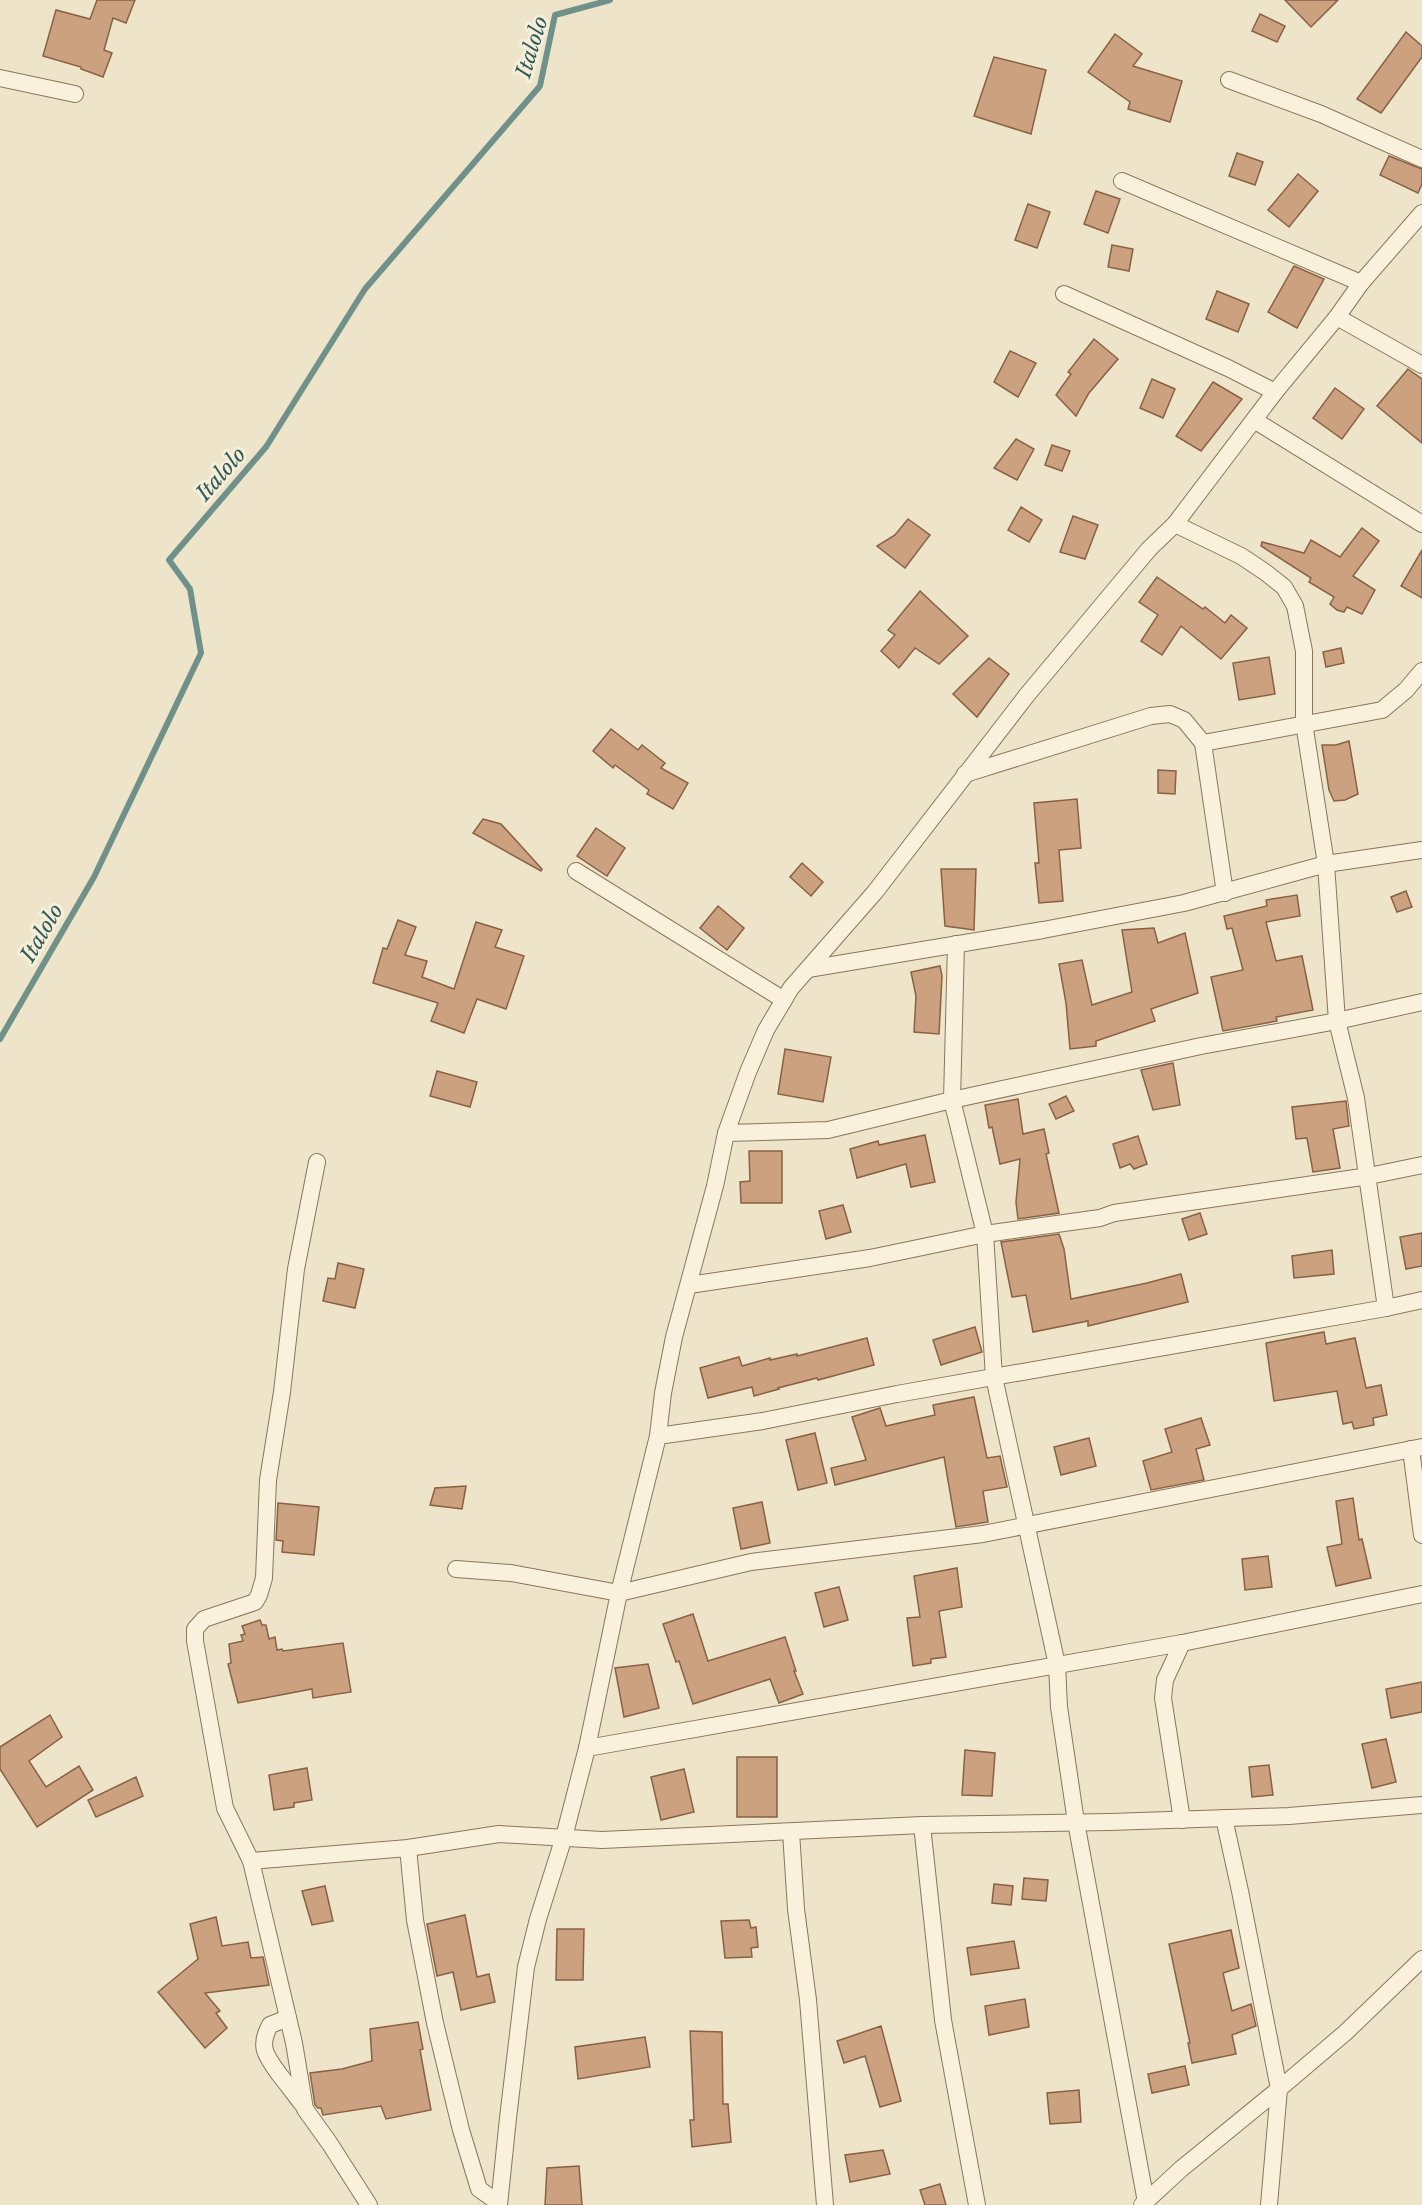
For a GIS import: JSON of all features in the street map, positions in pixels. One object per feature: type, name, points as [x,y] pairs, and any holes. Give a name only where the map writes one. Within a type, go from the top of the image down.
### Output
[{"type":"street","points":[[0,78],[75,94]]},
{"type":"street","points":[[1229,80],[1332,119],[1422,159]]},
{"type":"street","points":[[1122,181],[1361,283]]},
{"type":"street","points":[[499,2204],[526,1967],[587,1748],[619,1593],[658,1436],[663,1393],[674,1337],[726,1132],[766,1030],[791,988],[875,892],[965,774],[1149,549],[1175,524],[1361,283],[1422,213]]},
{"type":"street","points":[[1064,294],[1228,368],[1275,392]]},
{"type":"street","points":[[1337,317],[1422,365]]},
{"type":"street","points":[[1254,420],[1422,524]]},
{"type":"street","points":[[1175,524],[1241,556],[1284,587],[1295,606],[1304,651],[1304,723],[1326,864],[1337,1021],[1356,1098],[1386,1308]]},
{"type":"street","points":[[1203,743],[1382,710],[1406,690],[1422,671]]},
{"type":"street","points":[[965,774],[1160,715],[1170,714],[1184,720],[1203,743],[1225,893]]},
{"type":"street","points":[[808,969],[1184,903],[1326,864],[1422,850]]},
{"type":"street","points":[[576,871],[784,1000]]},
{"type":"street","points":[[956,944],[952,1100],[985,1234],[994,1377],[1025,1524],[1049,1620],[1057,1665],[1059,1707],[1076,1822],[1144,2203]]},
{"type":"street","points":[[726,1132],[828,1130],[952,1100],[1201,1046],[1337,1021],[1422,1002]]},
{"type":"street","points":[[305,2109],[288,2018],[251,1861],[225,1808],[195,1641],[195,1629],[204,1619],[255,1602],[260,1595],[264,1578],[267,1480],[282,1392],[296,1269],[317,1162]]},
{"type":"street","points":[[689,1285],[870,1258],[985,1234],[1100,1218],[1114,1213],[1422,1166]]},
{"type":"street","points":[[658,1436],[763,1421],[897,1394],[1422,1300]]},
{"type":"street","points":[[456,1569],[511,1573],[619,1593],[751,1562],[983,1534],[1416,1448],[1422,1535]]},
{"type":"street","points":[[587,1748],[1182,1643],[1422,1594]]},
{"type":"street","points":[[1182,1643],[1165,1680],[1163,1698],[1182,1820]]},
{"type":"street","points":[[251,1861],[408,1848],[499,1834],[602,1840],[922,1825],[1289,1816],[1422,1805]]},
{"type":"street","points":[[1224,1818],[1279,2089],[1269,2205]]},
{"type":"street","points":[[922,1825],[943,2020],[977,2205]]},
{"type":"street","points":[[791,1832],[796,1909],[808,2000],[825,2205]]},
{"type":"street","points":[[408,1848],[415,1920],[435,2023],[461,2130],[479,2188],[499,2204]]},
{"type":"street","points":[[1144,2203],[1181,2169],[1345,2033],[1422,1959]]},
{"type":"street","points":[[288,2018],[270,2025],[264,2046],[266,2057],[330,2144],[369,2205]]},
{"type":"building","points":[[97,0],[135,0],[126,23],[113,18],[104,50],[112,53],[103,77],[81,69],[81,67],[43,56],[56,10],[90,19]]},
{"type":"building","points":[[1285,0],[1338,0],[1311,27]]},
{"type":"building","points":[[1260,14],[1285,26],[1277,42],[1252,31]]},
{"type":"building","points":[[1406,32],[1422,46],[1422,57],[1381,113],[1357,99]]},
{"type":"building","points":[[1115,34],[1142,54],[1133,66],[1182,81],[1170,122],[1128,109],[1130,102],[1088,72]]},
{"type":"building","points":[[994,57],[1046,70],[1031,134],[974,116]]},
{"type":"building","points":[[1237,153],[1263,162],[1255,185],[1229,176]]},
{"type":"building","points":[[1389,156],[1422,169],[1422,184],[1418,193],[1380,175]]},
{"type":"building","points":[[1298,174],[1318,191],[1289,227],[1268,210]]},
{"type":"building","points":[[1096,191],[1120,199],[1108,233],[1084,224]]},
{"type":"building","points":[[1028,204],[1050,212],[1037,248],[1015,240]]},
{"type":"building","points":[[1112,245],[1133,249],[1129,271],[1108,267]]},
{"type":"building","points":[[1294,266],[1324,279],[1297,328],[1268,312]]},
{"type":"building","points":[[1217,291],[1249,304],[1238,332],[1206,319]]},
{"type":"building","points":[[1094,339],[1118,359],[1089,393],[1076,416],[1056,395],[1071,374],[1068,372]]},
{"type":"building","points":[[1010,351],[1036,363],[1018,397],[994,382]]},
{"type":"building","points":[[1408,369],[1422,379],[1422,443],[1377,406]]},
{"type":"building","points":[[1152,379],[1175,389],[1163,418],[1140,408]]},
{"type":"building","points":[[1213,382],[1242,399],[1201,451],[1176,436]]},
{"type":"building","points":[[1335,388],[1364,409],[1342,439],[1313,418]]},
{"type":"building","points":[[1016,439],[1034,449],[1017,480],[994,468]]},
{"type":"building","points":[[1052,445],[1070,451],[1062,471],[1045,465]]},
{"type":"building","points":[[1021,507],[1042,520],[1029,542],[1008,530]]},
{"type":"building","points":[[1073,516],[1098,525],[1085,559],[1060,552]]},
{"type":"building","points":[[908,519],[930,535],[905,568],[877,546],[895,535]]},
{"type":"building","points":[[1362,528],[1379,541],[1353,576],[1375,590],[1362,614],[1347,607],[1344,612],[1337,610],[1330,604],[1334,597],[1309,582],[1311,578],[1261,546],[1262,542],[1304,553],[1311,540],[1340,557]]},
{"type":"building","points":[[1422,550],[1422,598],[1401,586]]},
{"type":"building","points":[[1157,577],[1203,609],[1205,607],[1225,623],[1231,615],[1247,628],[1221,659],[1181,626],[1162,655],[1141,641],[1158,615],[1139,602]]},
{"type":"building","points":[[920,591],[968,636],[939,664],[915,648],[899,668],[881,651],[895,635],[888,630]]},
{"type":"building","points":[[1341,648],[1344,663],[1326,667],[1323,652]]},
{"type":"building","points":[[1269,657],[1275,694],[1239,700],[1233,663]]},
{"type":"building","points":[[989,658],[1009,674],[977,717],[953,694]]},
{"type":"building","points":[[611,729],[638,750],[642,745],[665,763],[661,768],[688,783],[673,809],[647,794],[649,790],[615,765],[613,768],[593,751]]},
{"type":"building","points":[[1349,741],[1358,794],[1345,800],[1334,801],[1329,790],[1322,745],[1336,745]]},
{"type":"building","points":[[1158,770],[1176,771],[1175,794],[1158,793]]},
{"type":"building","points":[[1077,799],[1081,848],[1059,850],[1063,901],[1039,903],[1035,863],[1039,863],[1034,803]]},
{"type":"building","points":[[483,819],[501,824],[542,869],[541,871],[473,833]]},
{"type":"building","points":[[596,828],[625,848],[607,876],[577,856]]},
{"type":"building","points":[[802,863],[823,882],[811,896],[790,877]]},
{"type":"building","points":[[941,869],[976,869],[974,930],[945,926]]},
{"type":"building","points":[[1406,891],[1412,907],[1397,912],[1391,897]]},
{"type":"building","points":[[1297,895],[1300,916],[1266,922],[1276,961],[1302,956],[1313,1010],[1276,1017],[1277,1021],[1223,1031],[1211,977],[1243,970],[1232,928],[1227,929],[1224,916],[1267,906],[1266,900]]},
{"type":"building","points":[[718,906],[744,928],[727,950],[700,928]]},
{"type":"building","points":[[398,920],[416,927],[405,955],[427,961],[422,977],[454,989],[476,922],[502,930],[495,947],[524,956],[506,1009],[477,999],[464,1033],[431,1021],[438,1003],[373,983],[383,948],[387,949]]},
{"type":"building","points":[[1154,928],[1158,943],[1185,933],[1198,993],[1151,1009],[1155,1021],[1096,1041],[1096,1046],[1070,1049],[1066,1003],[1059,964],[1082,960],[1092,1005],[1132,992],[1122,930]]},
{"type":"building","points":[[940,966],[942,976],[939,1034],[914,1032],[916,996],[911,972]]},
{"type":"building","points":[[785,1049],[831,1057],[823,1102],[778,1094]]},
{"type":"building","points":[[1173,1063],[1180,1105],[1153,1110],[1141,1070]]},
{"type":"building","points":[[437,1071],[477,1082],[470,1107],[430,1096]]},
{"type":"building","points":[[1066,1096],[1074,1111],[1056,1119],[1049,1104]]},
{"type":"building","points":[[1018,1099],[1023,1134],[1044,1129],[1049,1153],[1046,1154],[1059,1213],[1018,1219],[1016,1202],[1020,1159],[1000,1164],[985,1105]]},
{"type":"building","points":[[1346,1101],[1349,1126],[1333,1129],[1340,1168],[1313,1172],[1307,1138],[1296,1139],[1292,1107]]},
{"type":"building","points":[[925,1135],[935,1182],[911,1187],[906,1164],[857,1178],[850,1149],[878,1141],[879,1145]]},
{"type":"building","points":[[1138,1136],[1147,1164],[1134,1169],[1130,1164],[1120,1168],[1113,1144]]},
{"type":"building","points":[[749,1151],[782,1151],[782,1203],[741,1203],[740,1182],[750,1181]]},
{"type":"building","points":[[843,1205],[851,1232],[826,1239],[819,1211]]},
{"type":"building","points":[[1200,1213],[1207,1234],[1189,1240],[1182,1219]]},
{"type":"building","points":[[1422,1233],[1422,1266],[1406,1269],[1400,1237]]},
{"type":"building","points":[[1059,1234],[1064,1249],[1071,1299],[1181,1274],[1188,1302],[1088,1326],[1088,1321],[1033,1332],[1026,1295],[1012,1297],[1001,1242]]},
{"type":"building","points":[[1332,1250],[1334,1274],[1294,1278],[1292,1256]]},
{"type":"building","points":[[338,1263],[364,1269],[355,1308],[323,1301],[328,1278],[335,1279]]},
{"type":"building","points":[[975,1327],[982,1352],[941,1365],[933,1340]]},
{"type":"building","points":[[1324,1332],[1326,1344],[1355,1338],[1366,1388],[1381,1385],[1387,1415],[1373,1418],[1374,1425],[1354,1429],[1352,1422],[1343,1424],[1337,1391],[1274,1401],[1266,1343]]},
{"type":"building","points":[[867,1338],[874,1365],[754,1396],[752,1387],[708,1398],[700,1368],[739,1357],[742,1366],[770,1358],[770,1360],[797,1354],[797,1356]]},
{"type":"building","points":[[974,1397],[987,1458],[1000,1456],[1007,1487],[983,1491],[988,1522],[956,1527],[944,1457],[835,1485],[831,1468],[866,1460],[852,1417],[880,1408],[886,1426],[935,1415],[933,1405]]},
{"type":"building","points":[[1201,1418],[1210,1445],[1196,1449],[1204,1480],[1151,1490],[1143,1461],[1172,1452],[1165,1429]]},
{"type":"building","points":[[815,1433],[827,1483],[798,1490],[786,1440]]},
{"type":"building","points":[[1089,1438],[1096,1466],[1061,1475],[1054,1447]]},
{"type":"building","points":[[466,1486],[462,1509],[430,1505],[435,1488]]},
{"type":"building","points":[[1353,1498],[1359,1540],[1362,1539],[1371,1578],[1336,1586],[1327,1547],[1342,1544],[1336,1501]]},
{"type":"building","points":[[762,1502],[770,1543],[741,1549],[733,1508]]},
{"type":"building","points":[[278,1503],[319,1507],[314,1555],[282,1552],[283,1541],[276,1540]]},
{"type":"building","points":[[1268,1556],[1272,1587],[1245,1590],[1242,1559]]},
{"type":"building","points":[[957,1568],[962,1607],[939,1611],[946,1657],[931,1659],[931,1663],[913,1666],[907,1618],[920,1617],[914,1576]]},
{"type":"building","points":[[839,1587],[848,1620],[824,1627],[815,1593]]},
{"type":"building","points":[[693,1614],[708,1661],[785,1637],[803,1694],[779,1703],[770,1679],[693,1704],[679,1661],[676,1662],[663,1624]]},
{"type":"building","points":[[260,1620],[262,1625],[266,1625],[269,1639],[275,1637],[277,1650],[343,1643],[351,1692],[313,1698],[312,1689],[238,1703],[228,1664],[231,1663],[229,1644],[243,1641],[241,1635],[245,1634],[242,1626]]},
{"type":"building","points":[[648,1664],[659,1708],[624,1717],[615,1668]]},
{"type":"building","points":[[1422,1682],[1422,1712],[1391,1718],[1386,1689]]},
{"type":"building","points":[[50,1715],[62,1737],[29,1761],[46,1787],[79,1766],[93,1790],[37,1827],[0,1769],[0,1747]]},
{"type":"building","points":[[1386,1739],[1396,1782],[1372,1788],[1362,1744]]},
{"type":"building","points":[[965,1750],[995,1753],[992,1796],[962,1795]]},
{"type":"building","points":[[737,1757],[777,1757],[777,1817],[737,1817]]},
{"type":"building","points":[[1269,1765],[1273,1795],[1252,1797],[1249,1767]]},
{"type":"building","points":[[307,1768],[312,1800],[294,1803],[294,1807],[274,1810],[269,1775]]},
{"type":"building","points":[[684,1769],[694,1812],[661,1820],[651,1777]]},
{"type":"building","points":[[136,1777],[143,1796],[96,1817],[88,1800]]},
{"type":"building","points":[[1024,1878],[1048,1880],[1046,1901],[1022,1899]]},
{"type":"building","points":[[994,1884],[1013,1886],[1011,1905],[992,1903]]},
{"type":"building","points":[[325,1886],[333,1921],[312,1925],[302,1891]]},
{"type":"building","points":[[465,1915],[477,1977],[489,1974],[495,2002],[461,2010],[453,1972],[437,1976],[427,1924]]},
{"type":"building","points":[[216,1917],[222,1946],[248,1942],[251,1958],[263,1957],[269,1985],[205,1993],[220,2011],[216,2013],[227,2028],[205,2048],[158,1992],[198,1959],[190,1924]]},
{"type":"building","points":[[749,1920],[751,1928],[756,1927],[758,1947],[751,1948],[752,1957],[725,1958],[721,1921]]},
{"type":"building","points":[[557,1929],[584,1929],[583,1980],[556,1980]]},
{"type":"building","points":[[1231,1930],[1239,1968],[1223,1973],[1232,2011],[1251,2004],[1256,2026],[1232,2035],[1236,2054],[1192,2063],[1188,2043],[1190,2043],[1169,1944]]},
{"type":"building","points":[[1014,1941],[1019,1968],[971,1975],[967,1948]]},
{"type":"building","points":[[1025,1999],[1029,2027],[989,2035],[985,2006]]},
{"type":"building","points":[[418,2022],[423,2049],[420,2050],[431,2110],[386,2119],[381,2106],[323,2115],[321,2108],[315,2105],[310,2073],[342,2069],[372,2061],[370,2029]]},
{"type":"building","points":[[881,2026],[901,2101],[880,2107],[865,2056],[844,2063],[837,2041]]},
{"type":"building","points":[[690,2031],[722,2032],[723,2104],[728,2104],[731,2142],[692,2147],[690,2120],[694,2120]]},
{"type":"building","points":[[645,2037],[650,2067],[578,2079],[575,2047]]},
{"type":"building","points":[[1185,2066],[1189,2085],[1152,2093],[1148,2074]]},
{"type":"building","points":[[1079,2090],[1081,2122],[1050,2124],[1047,2093]]},
{"type":"building","points":[[883,2150],[890,2174],[850,2182],[845,2155]]},
{"type":"building","points":[[579,2166],[582,2205],[545,2205],[547,2168]]},
{"type":"building","points":[[940,2184],[946,2205],[925,2205],[920,2190]]},
{"type":"waterway","name":"Italolo","points":[[0,1039],[94,877],[201,653],[190,589],[169,560],[266,447],[365,289],[540,86],[555,15],[610,0]]}]
